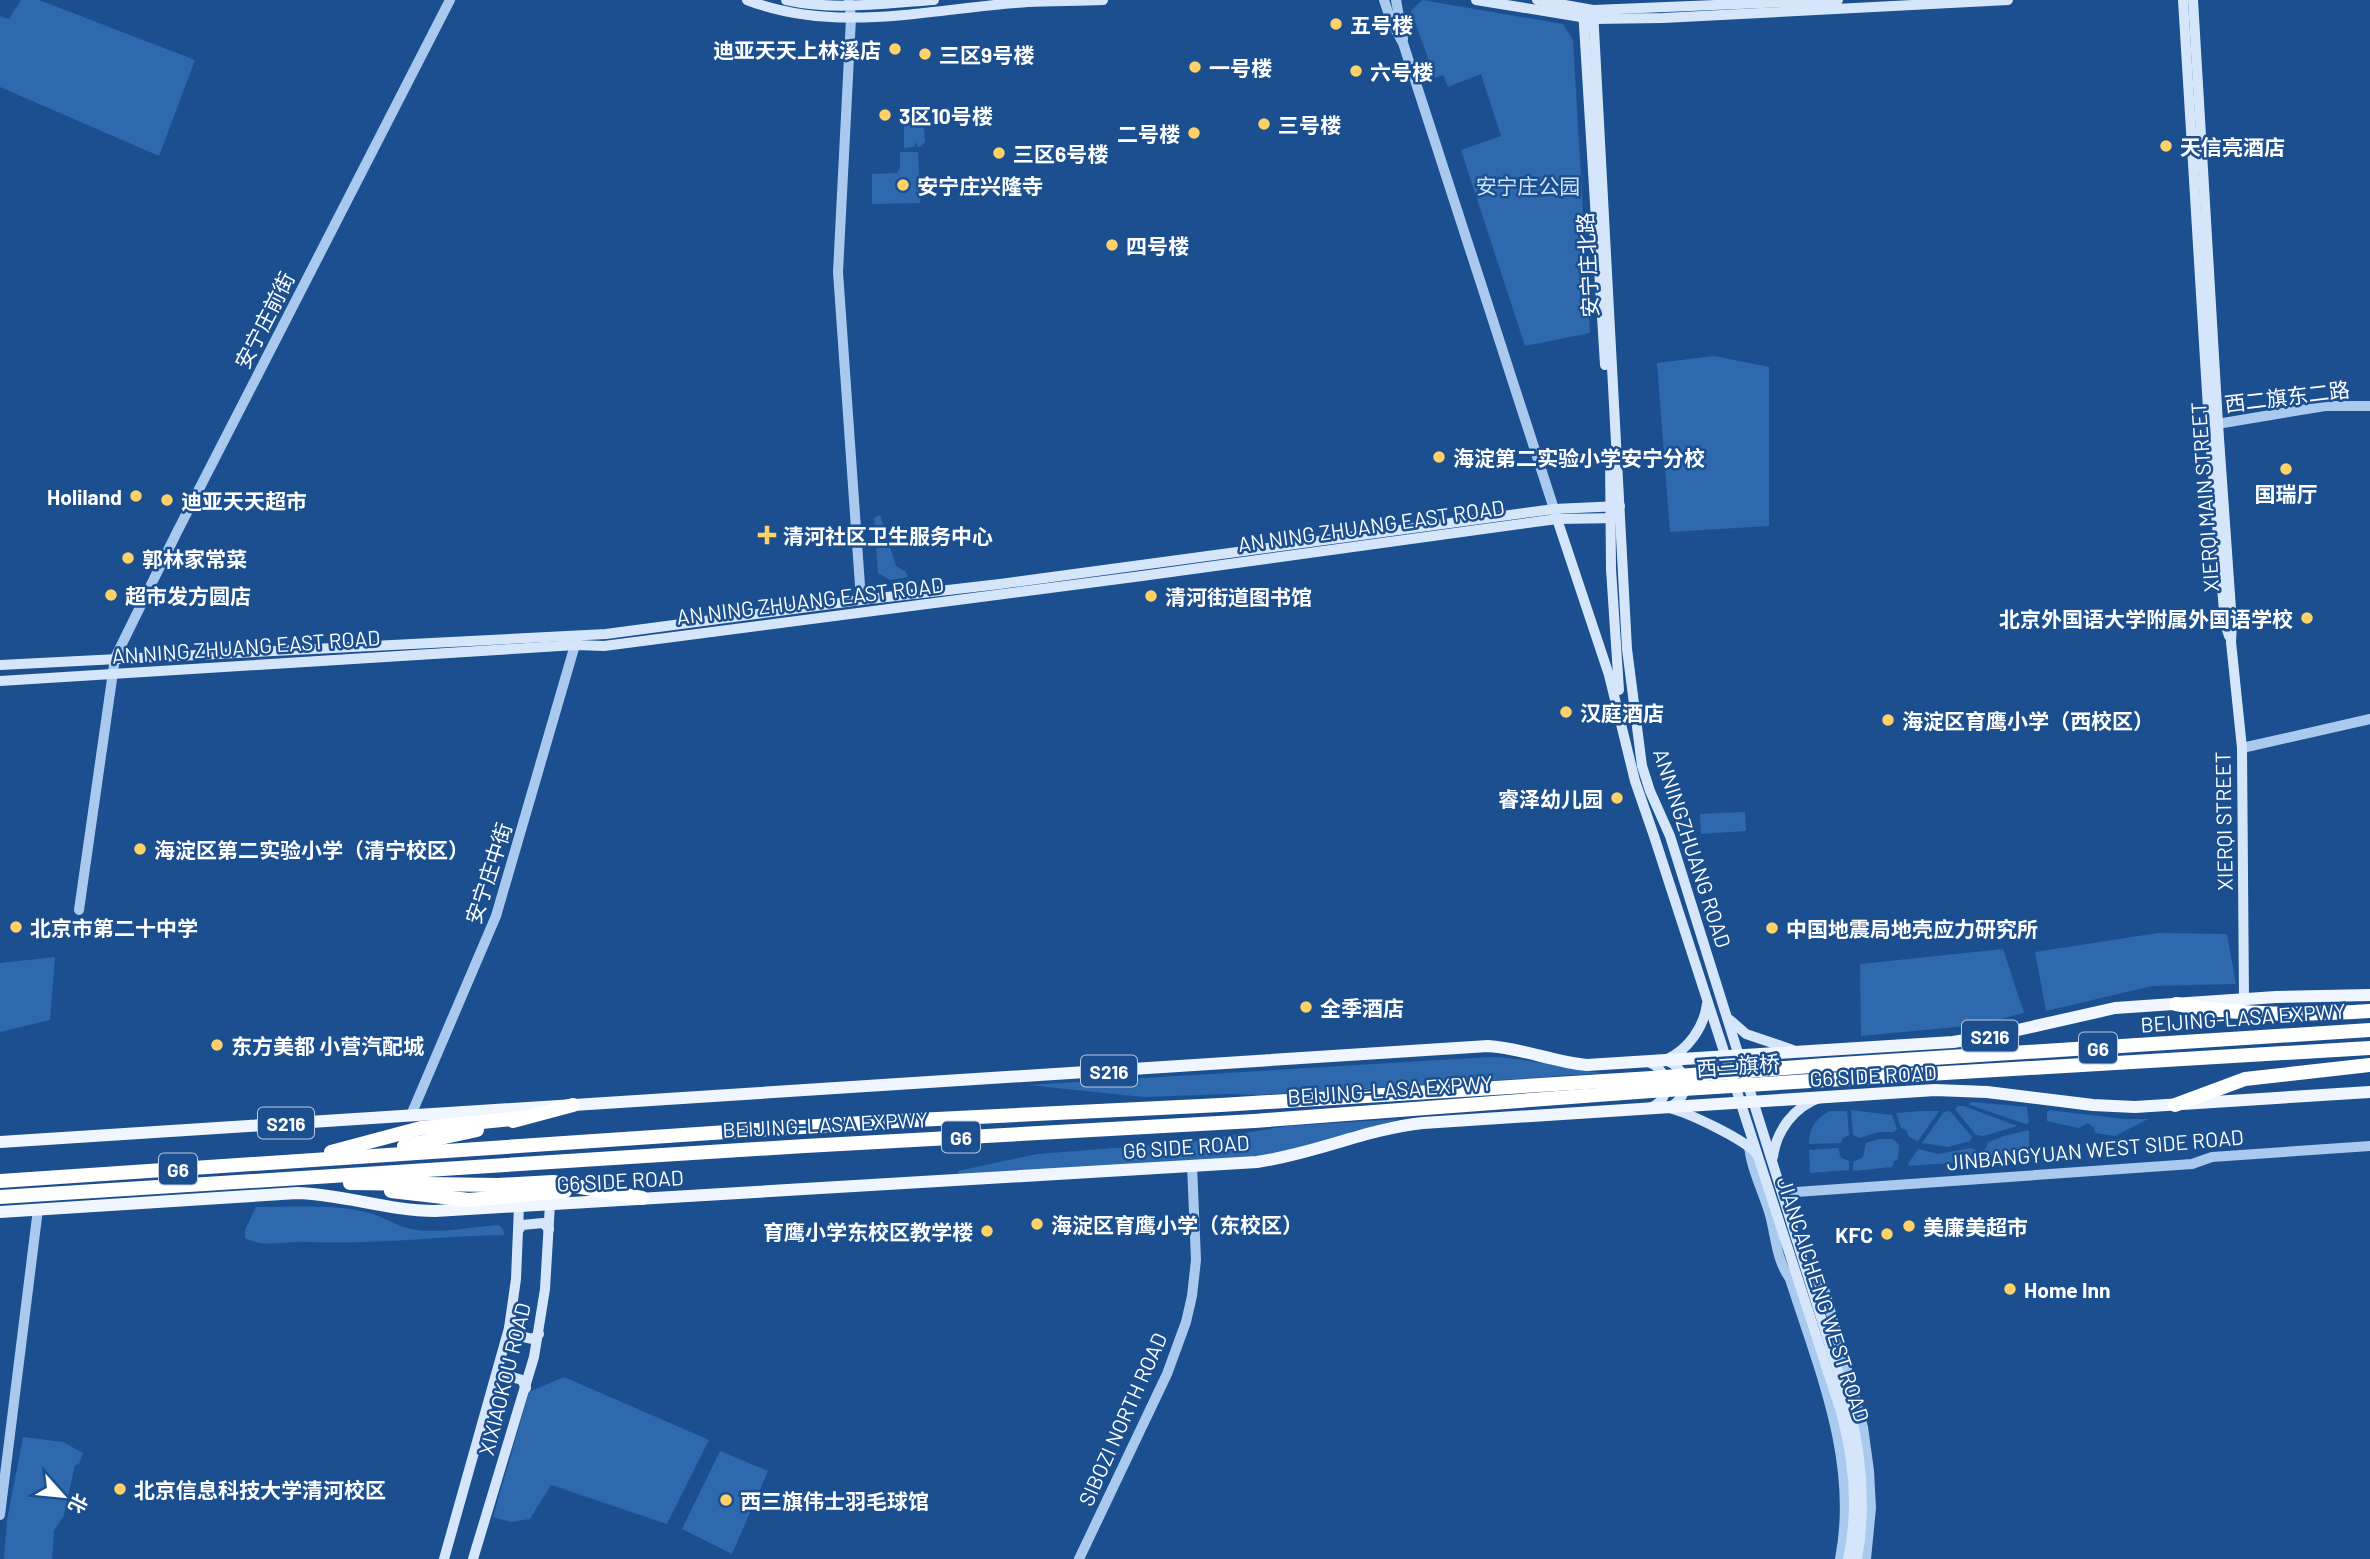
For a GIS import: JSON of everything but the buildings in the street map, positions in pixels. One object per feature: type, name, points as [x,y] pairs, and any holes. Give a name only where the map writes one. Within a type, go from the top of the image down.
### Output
[{"type":"highway","points":[[2176,1004],[2209,1011],[2370,1011]]},
{"type":"highway","name":"BEIJING-LASA EXPWY","points":[[1826,1073],[2370,1030]]},
{"type":"highway","name":"BEIJING-LASA EXPWY","points":[[1826,1073],[2370,1048]]},
{"type":"highway","points":[[2175,1105],[2245,1079],[2370,1065]]},
{"type":"highway","name":"西三旗桥","points":[[1652,1085],[1826,1073]]},
{"type":"highway","name":"BEIJING-LASA EXPWY","points":[[0,1181],[876,1122],[1652,1085]]},
{"type":"highway","name":"BEIJING-LASA EXPWY","points":[[0,1198],[805,1146],[1254,1121],[1652,1085]]},
{"type":"highway","points":[[356,1156],[573,1105]]},
{"type":"highway","points":[[299,1160],[421,1128],[522,1118]]},
{"type":"highway","points":[[270,1180],[498,1185],[553,1182],[642,1198]]},
{"type":"main road","points":[[747,0],[792,14],[934,0]]},
{"type":"main road","points":[[786,0],[850,8],[1102,0]]},
{"type":"main road","points":[[1476,0],[1663,18],[2008,0]]},
{"type":"main road","points":[[1537,0],[1571,3],[1592,11],[1838,0]]},
{"type":"main road","name":"XIERQI MAIN STREET","points":[[2183,0],[2213,425],[2232,623],[2231,642]]},
{"type":"main road","name":"XIERQI MAIN STREET","points":[[2193,0],[2213,425]]},
{"type":"main road","name":"安宁庄北路","points":[[1592,11],[1616,512]]},
{"type":"main road","name":"AN NING ZHUANG EAST ROAD","points":[[0,681],[576,639],[861,600],[1556,514],[1616,512]]},
{"type":"main road","points":[[1616,512],[1611,569],[1622,720]]},
{"type":"main road","name":"ANNINGZHUANG ROAD","points":[[1616,512],[1629,674],[1642,766],[1670,836],[1725,1011],[1732,1056]]},
{"type":"main road","name":"AN NING ZHUANG EAST ROAD","points":[[0,665],[456,642],[576,639],[604,646],[1002,595],[1556,514]]},
{"type":"main road","points":[[1556,514],[1622,720]]},
{"type":"main road","name":"XIERQI STREET","points":[[2231,642],[2242,748],[2244,1000]]},
{"type":"main road","name":"ANNINGZHUANG ROAD","points":[[1622,720],[1642,807],[1706,995],[1732,1056]]},
{"type":"main road","points":[[1661,1060],[1678,1054],[1693,1037],[1706,1012],[1706,995]]},
{"type":"main road","name":"G6 SIDE ROAD","points":[[0,1142],[1488,1046],[1513,1049],[1575,1064],[1802,1052],[1967,1041],[2104,1010],[2244,1000],[2370,995]]},
{"type":"main road","points":[[1725,1011],[1731,1022],[1746,1034],[1802,1052]]},
{"type":"main road","points":[[1821,1050],[1808,1059],[1806,1081],[1810,1090],[1819,1096],[1827,1097]]},
{"type":"main road","points":[[1802,1052],[1796,1053],[1790,1060],[1787,1068],[1788,1082],[1793,1093],[1808,1098]]},
{"type":"main road","name":"JIANCAICHENG WEST ROAD","points":[[1732,1056],[1747,1102],[1774,1167],[1850,1410],[1859,1454],[1862,1499],[1857,1559]]},
{"type":"main road","points":[[1659,1108],[1675,1105],[1683,1096],[1683,1075],[1678,1066],[1661,1060]]},
{"type":"main road","points":[[1643,1061],[1659,1067],[1665,1076],[1664,1097],[1657,1106],[1659,1108]]},
{"type":"main road","name":"G6 SIDE ROAD","points":[[0,1212],[297,1193],[329,1195],[421,1211],[1257,1161],[1285,1157],[1409,1125],[1954,1090],[2004,1093],[2106,1107],[2370,1092]]},
{"type":"main road","points":[[1774,1167],[1775,1146],[1787,1123],[1804,1106],[1816,1099],[1827,1097]]},
{"type":"main road","name":"JIANCAICHENG WEST ROAD","points":[[1747,1102],[1750,1149],[1847,1437],[1854,1500],[1848,1559]]},
{"type":"main road","points":[[1659,1108],[1686,1114],[1750,1149]]},
{"type":"main road","name":"XIXIAOKOU ROAD","points":[[473,1559],[526,1388],[539,1334],[545,1289],[550,1204]]},
{"type":"main road","name":"XIXIAOKOU ROAD","points":[[444,1559],[497,1379],[509,1328],[516,1279],[519,1206]]},
{"type":"main road","points":[[518,1231],[522,1225],[543,1223],[549,1229]]},
{"type":"main road","points":[[509,1328],[513,1335],[533,1339],[539,1334]]},
{"type":"main road","points":[[497,1379],[503,1374],[522,1380],[526,1388]]},
{"type":"street","name":"安宁庄前街","points":[[113,674],[115,658],[176,534],[450,0]]},
{"type":"street","points":[[1384,0],[1403,43],[1556,514]]},
{"type":"street","points":[[1395,0],[1403,43]]},
{"type":"street","points":[[850,8],[838,272],[861,600]]},
{"type":"street","name":"西二旗东二路","points":[[2213,425],[2325,406],[2370,406]]},
{"type":"street","name":"安宁庄中街","points":[[411,1115],[496,916],[576,639]]},
{"type":"street","points":[[79,910],[113,674]]},
{"type":"street","points":[[2242,748],[2370,719]]},
{"type":"street","name":"JINBANGYUAN WEST SIDE ROAD","points":[[1782,1192],[2192,1164],[2213,1157],[2370,1146]]},
{"type":"street","name":"JIANCAICHENG WEST ROAD","points":[[1750,1149],[1773,1236],[1784,1270],[1790,1279],[1836,1428],[1845,1483],[1840,1559]]},
{"type":"street","name":"SIBOZI NORTH ROAD","points":[[1079,1559],[1167,1374],[1186,1322],[1196,1259],[1192,1165]]},
{"type":"street","points":[[0,1515],[38,1209]]},
{"type":"street","name":"JIANCAICHENG WEST ROAD","points":[[1803,1260],[1822,1282],[1863,1427],[1871,1508],[1866,1559]]},
{"type":"green space","points":[[21,0],[39,0],[195,60],[159,156],[0,87],[0,16],[9,19]]},
{"type":"green space","name":"安宁庄公园","points":[[1422,0],[1563,24],[1573,40],[1590,333],[1525,346],[1461,150],[1501,136],[1481,74],[1448,87],[1443,75],[1435,78],[1411,11]]},
{"type":"green space","points":[[904,117],[923,117],[925,142],[920,147],[916,142],[914,147],[904,148]]},
{"type":"green space","points":[[900,152],[918,152],[920,203],[872,204],[872,174],[897,173],[900,168]]},
{"type":"green space","points":[[1714,356],[1769,367],[1769,526],[1670,532],[1657,363]]},
{"type":"green space","points":[[880,515],[896,566],[906,572],[908,577],[890,580],[878,573],[874,518]]},
{"type":"green space","points":[[1745,812],[1746,831],[1701,834],[1700,814]]},
{"type":"green space","points":[[2158,933],[2227,934],[2236,984],[2152,986],[2046,1011],[2035,952]]},
{"type":"green space","points":[[2003,949],[2024,1013],[1977,1025],[1861,1036],[1860,964]]},
{"type":"green space","points":[[55,957],[50,1020],[0,1032],[0,963]]},
{"type":"green space","points":[[1490,1057],[1607,1073],[1260,1095],[1143,1097],[1028,1085]]},
{"type":"green space","points":[[1972,1102],[2027,1107],[2029,1123],[2025,1124],[1968,1104]]},
{"type":"green space","points":[[1958,1106],[2017,1126],[1984,1136],[1976,1135],[1955,1109]]},
{"type":"green space","points":[[1851,1110],[1892,1115],[1897,1129],[1894,1132],[1878,1132],[1860,1138],[1853,1135]]},
{"type":"green space","points":[[2049,1110],[2124,1119],[2148,1119],[2115,1136],[2095,1133],[2088,1123],[2079,1128],[2047,1121]]},
{"type":"green space","points":[[1830,1111],[1847,1111],[1849,1135],[1843,1138],[1841,1143],[1809,1144],[1814,1124]]},
{"type":"green space","points":[[1939,1111],[1918,1141],[1909,1137],[1906,1130],[1901,1128],[1896,1113]]},
{"type":"green space","points":[[1950,1111],[1972,1137],[1970,1141],[1948,1147],[1922,1143],[1944,1112]]},
{"type":"green space","points":[[1400,1119],[1298,1150],[1261,1157],[959,1176],[958,1171],[1037,1154],[1192,1142],[1287,1126]]},
{"type":"green space","points":[[2029,1130],[2029,1158],[1982,1160],[1981,1152],[1988,1142]]},
{"type":"green space","points":[[1893,1139],[1899,1145],[1898,1159],[1892,1167],[1853,1171],[1853,1162],[1863,1157],[1866,1143]]},
{"type":"green space","points":[[1838,1148],[1841,1158],[1849,1161],[1849,1170],[1810,1173],[1809,1150]]},
{"type":"green space","points":[[1971,1148],[1977,1151],[1978,1161],[1908,1164],[1918,1149],[1938,1154]]},
{"type":"green space","points":[[311,1206],[353,1209],[404,1227],[427,1231],[499,1225],[504,1235],[333,1243],[260,1243],[245,1238],[245,1230],[256,1207]]},
{"type":"green space","points":[[564,1377],[709,1440],[667,1524],[551,1485],[530,1519],[511,1522],[493,1517],[529,1392]]},
{"type":"green space","points":[[23,1437],[63,1442],[83,1453],[79,1464],[75,1465],[64,1515],[54,1531],[52,1559],[4,1559],[7,1520]]},
{"type":"green space","name":"西三旗伟士羽毛球馆","points":[[720,1451],[768,1471],[732,1554],[682,1529]]},
{"type":"place","name":"五号楼","points":[[1336,24]]},
{"type":"place","name":"迪亚天天上林溪店","points":[[895,49]]},
{"type":"place","name":"三区9号楼","points":[[925,54]]},
{"type":"place","name":"一号楼","points":[[1195,67]]},
{"type":"place","name":"六号楼","points":[[1356,71]]},
{"type":"place","name":"3区10号楼","points":[[885,115]]},
{"type":"place","name":"三号楼","points":[[1264,124]]},
{"type":"place","name":"二号楼","points":[[1194,133]]},
{"type":"place","name":"天信亮酒店","points":[[2166,146]]},
{"type":"place","name":"三区6号楼","points":[[999,153]]},
{"type":"place","name":"安宁庄兴隆寺","points":[[903,185]]},
{"type":"place","name":"四号楼","points":[[1112,245]]},
{"type":"place","name":"海淀第二实验小学安宁分校","points":[[1439,457]]},
{"type":"place","name":"国瑞厅","points":[[2286,469]]},
{"type":"place","name":"Holiland","points":[[136,496]]},
{"type":"place","name":"迪亚天天超市","points":[[167,500]]},
{"type":"place","name":"清河社区卫生服务中心","points":[[767,535]]},
{"type":"place","name":"郭林家常菜","points":[[128,558]]},
{"type":"place","name":"超市发方圆店","points":[[111,595]]},
{"type":"place","name":"清河街道图书馆","points":[[1151,596]]},
{"type":"place","name":"北京外国语大学附属外国语学校","points":[[2307,618]]},
{"type":"place","name":"汉庭酒店","points":[[1566,712]]},
{"type":"place","name":"海淀区育鹰小学（西校区）","points":[[1888,720]]},
{"type":"place","name":"睿泽幼儿园","points":[[1617,798]]},
{"type":"place","name":"海淀区第二实验小学（清宁校区）","points":[[140,849]]},
{"type":"place","name":"北京市第二十中学","points":[[16,927]]},
{"type":"place","name":"中国地震局地壳应力研究所","points":[[1772,928]]},
{"type":"place","name":"全季酒店","points":[[1306,1007]]},
{"type":"place","name":"东方美都 小营汽配城","points":[[217,1045]]},
{"type":"place","name":"海淀区育鹰小学（东校区）","points":[[1037,1224]]},
{"type":"place","name":"美廉美超市","points":[[1909,1226]]},
{"type":"place","name":"育鹰小学东校区教学楼","points":[[987,1231]]},
{"type":"place","name":"KFC","points":[[1887,1234]]},
{"type":"place","name":"Home Inn","points":[[2010,1289]]},
{"type":"place","name":"北京信息科技大学清河校区","points":[[120,1489]]},
{"type":"place","name":"西三旗伟士羽毛球馆","points":[[726,1500]]}]
